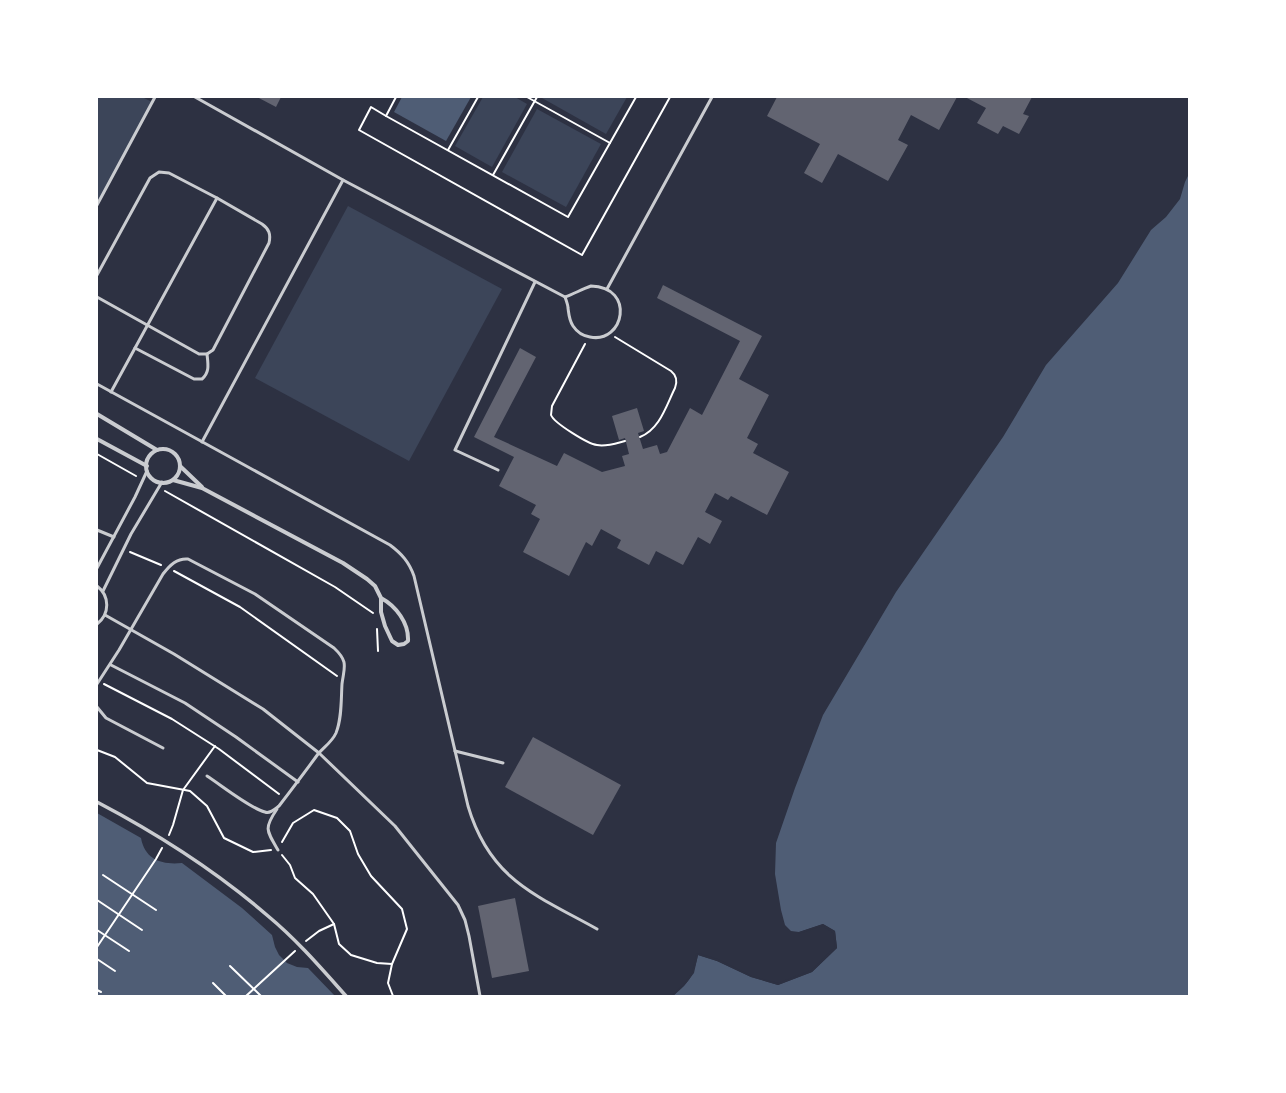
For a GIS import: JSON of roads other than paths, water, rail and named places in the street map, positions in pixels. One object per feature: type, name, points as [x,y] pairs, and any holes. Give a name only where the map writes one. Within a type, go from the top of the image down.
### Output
[{"type":"street","points":[[97,414],[157,450]]},
{"type":"street","points":[[97,439],[147,469],[153,479],[162,482],[173,480],[202,488],[343,564],[367,579],[375,586],[381,598],[381,612],[388,634],[392,641],[398,645],[404,644],[408,641],[408,634],[402,619],[389,603],[381,598]]},
{"type":"street","points":[[147,469],[149,456],[157,450],[163,449],[173,452],[179,460],[180,466],[177,476],[173,480]]},
{"type":"street","points":[[180,466],[202,488]]},
{"type":"street","points":[[97,802],[153,832],[215,873],[268,916],[300,946],[346,996]]},
{"type":"lane","points":[[97,205],[155,97]]},
{"type":"lane","points":[[195,97],[343,180],[565,297],[576,293],[583,288],[591,286],[599,286],[607,289],[613,293],[620,305],[619,320],[609,333],[601,337],[589,337],[577,332],[569,317],[565,297]]},
{"type":"lane","points":[[607,289],[712,97]]},
{"type":"lane","points":[[97,275],[150,178],[154,174],[164,172],[169,173],[217,198],[262,224],[267,228],[270,237],[269,243],[213,350],[207,354],[200,354],[97,297]]},
{"type":"lane","points":[[202,442],[343,180]]},
{"type":"lane","points":[[111,392],[217,198]]},
{"type":"lane","points":[[498,470],[455,450],[535,282]]},
{"type":"lane","points":[[135,348],[194,379],[202,379],[206,376],[209,367],[207,354]]},
{"type":"lane","points":[[97,384],[390,545],[404,556],[414,576],[472,819],[483,842],[498,864],[516,882],[597,929]]},
{"type":"lane","points":[[97,568],[114,538],[147,469]]},
{"type":"lane","points":[[103,591],[123,549],[162,482]]},
{"type":"lane","points":[[97,530],[114,538]]},
{"type":"lane","points":[[98,683],[111,665],[168,568],[181,559],[188,559],[255,594],[334,648],[342,656],[345,665],[339,722],[335,734],[330,742],[319,753],[268,822],[269,834],[278,850]]},
{"type":"lane","points":[[97,586],[103,591],[107,602],[105,615],[97,624]]},
{"type":"lane","points":[[105,615],[263,709],[319,753],[395,826],[458,905],[470,936],[480,996]]},
{"type":"lane","points":[[111,665],[191,707],[236,737],[298,782]]},
{"type":"lane","points":[[97,706],[106,718],[163,748]]},
{"type":"lane","points":[[455,751],[503,763]]},
{"type":"lane","points":[[207,776],[251,806],[266,813],[279,806]]}]
